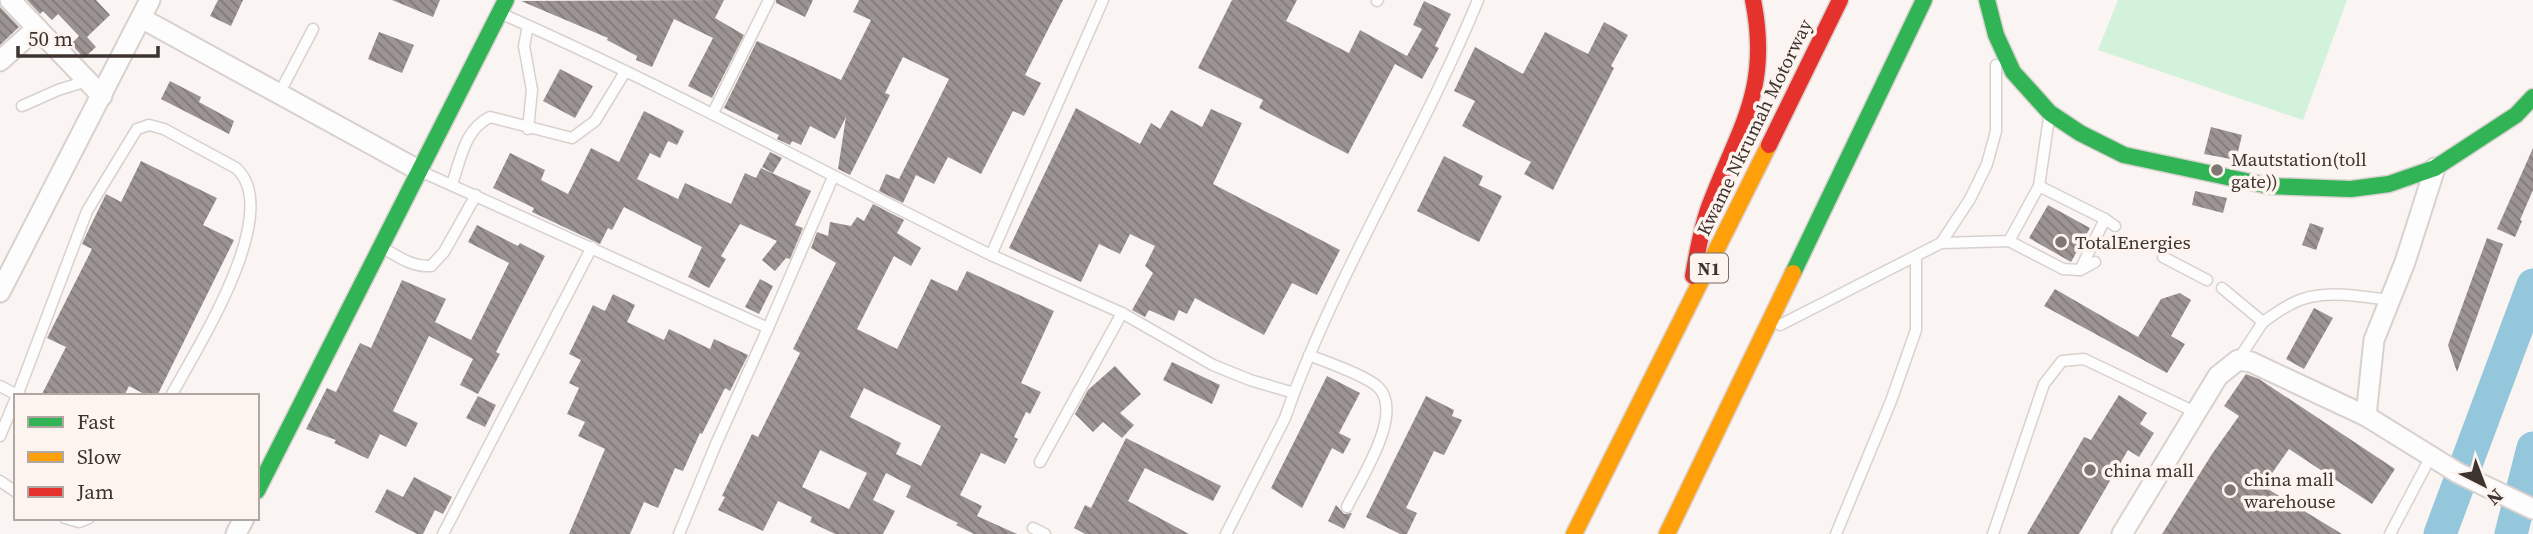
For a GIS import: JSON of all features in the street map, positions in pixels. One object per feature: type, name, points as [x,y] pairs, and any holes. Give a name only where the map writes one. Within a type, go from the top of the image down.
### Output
[{"type":"main road","points":[[1686,314],[1701,230],[1756,94],[1760,48],[1758,19],[1753,0]]},
{"type":"main road","name":"Kwame Nkrumah Motorway","points":[[1574,534],[1686,314],[1840,0]]},
{"type":"main road","points":[[1667,534],[1924,0]]},
{"type":"main road","points":[[1987,0],[1996,35],[2013,72],[2050,113],[2080,133],[2124,155],[2215,176],[2269,186],[2351,190],[2389,184],[2435,168],[2530,104]]},
{"type":"main road","points":[[262,471],[382,247],[503,7]]},
{"type":"street","points":[[10,0],[102,96]]},
{"type":"street","points":[[1,288],[150,0]]},
{"type":"street","points":[[141,18],[420,172]]},
{"type":"street","points":[[0,61],[37,29]]},
{"type":"street","points":[[2366,415],[2374,340],[2418,226],[2435,168]]},
{"type":"street","points":[[2122,534],[2218,376],[2238,360],[2251,362],[2366,415],[2458,472],[2533,509]]},
{"type":"lane","points":[[713,113],[769,0]]},
{"type":"lane","points":[[991,255],[1103,0]]},
{"type":"lane","points":[[1226,534],[1285,418],[1309,355],[1359,246],[1409,152],[1478,0]]},
{"type":"lane","points":[[503,7],[528,26],[713,113],[833,177],[991,255],[1122,313],[1213,365],[1294,393]]},
{"type":"lane","points":[[528,26],[524,46],[532,90],[528,129]]},
{"type":"lane","points":[[279,94],[313,29]]},
{"type":"lane","points":[[1764,334],[1805,310],[1941,243],[1970,199],[1987,163],[1996,131],[1996,35]]},
{"type":"lane","points":[[452,184],[468,135],[479,123],[490,117],[528,129],[572,138],[594,121],[625,72]]},
{"type":"lane","points":[[22,106],[87,80]]},
{"type":"lane","points":[[2009,241],[2039,187],[2050,113]]},
{"type":"lane","points":[[17,394],[87,211],[137,129],[149,125],[164,129],[236,168],[246,177],[250,190],[249,233],[241,259],[226,294],[173,394]]},
{"type":"lane","points":[[420,172],[452,184],[768,328]]},
{"type":"lane","points":[[679,534],[833,177]]},
{"type":"lane","points":[[2039,187],[2115,226]]},
{"type":"lane","points":[[382,247],[408,262],[420,266],[431,265],[444,252],[476,195]]},
{"type":"lane","points":[[2080,270],[2105,219]]},
{"type":"lane","points":[[1941,243],[2009,241],[2063,269],[2080,270],[2095,262]]},
{"type":"lane","points":[[443,534],[592,247]]},
{"type":"lane","points":[[1836,534],[1891,401],[1916,330],[1916,257]]},
{"type":"lane","points":[[2163,257],[2207,280]]},
{"type":"lane","points":[[2222,288],[2263,322]]},
{"type":"lane","points":[[2238,360],[2263,322],[2293,302],[2347,294],[2389,300]]},
{"type":"lane","points":[[1040,462],[1122,313]]},
{"type":"lane","points":[[1309,355],[1377,387],[1386,400],[1384,433],[1347,507]]},
{"type":"lane","points":[[1993,534],[2044,384],[2062,361],[2084,359],[2195,412]]},
{"type":"lane","points":[[0,436],[14,401]]},
{"type":"lane","points":[[2390,534],[2431,456]]},
{"type":"lane","points":[[1033,528],[1045,534]]},
{"type":"green space","points":[[2118,0],[2347,0],[2303,120],[2098,50]]},
{"type":"building","points":[[27,0],[96,0],[110,15],[87,37],[96,47],[84,58],[71,44],[79,36],[58,14],[52,20],[43,11],[40,14]]},
{"type":"building","points":[[218,0],[243,0],[231,26],[210,16]]},
{"type":"building","points":[[392,0],[440,0],[433,17]]},
{"type":"building","points":[[724,0],[715,18],[744,35],[712,98],[688,86],[713,38],[674,19],[652,67],[636,60],[637,56],[607,40],[608,38],[521,1]]},
{"type":"building","points":[[776,0],[813,0],[805,17],[776,3]]},
{"type":"building","points":[[859,0],[1063,0],[1025,75],[1041,83],[1024,116],[1013,111],[981,174],[948,157],[934,184],[916,175],[903,203],[879,191],[886,174],[899,179],[949,79],[903,57],[885,93],[890,95],[850,175],[838,169],[846,117],[835,139],[810,126],[801,145],[792,141],[790,145],[777,139],[779,135],[724,108],[757,41],[841,80],[871,20],[853,12]]},
{"type":"building","points":[[1232,0],[1297,0],[1286,21],[1349,53],[1360,30],[1407,56],[1422,29],[1413,25],[1424,1],[1451,14],[1435,46],[1439,48],[1422,79],[1395,64],[1348,154],[1259,108],[1263,100],[1198,68]]},
{"type":"building","points":[[0,7],[19,27],[0,45]]},
{"type":"building","points":[[1604,22],[1628,35],[1553,190],[1524,174],[1531,162],[1462,126],[1475,101],[1454,91],[1475,47],[1523,74],[1545,32],[1588,54]]},
{"type":"building","points":[[379,32],[414,45],[402,73],[368,59]]},
{"type":"building","points":[[560,69],[593,86],[575,118],[543,101]]},
{"type":"building","points":[[170,81],[201,97],[199,102],[234,121],[229,134],[161,99]]},
{"type":"building","points":[[1076,108],[1140,144],[1151,123],[1160,129],[1171,110],[1202,127],[1211,109],[1242,123],[1213,184],[1340,250],[1317,295],[1292,283],[1264,335],[1195,298],[1187,314],[1179,310],[1174,321],[1149,310],[1145,317],[1132,310],[1153,273],[1145,266],[1155,246],[1130,234],[1120,254],[1099,244],[1081,282],[1009,248]]},
{"type":"building","points":[[644,111],[684,131],[677,145],[668,141],[660,158],[650,153],[637,179],[678,199],[685,183],[731,204],[745,173],[756,178],[761,168],[811,191],[795,225],[803,228],[790,259],[786,258],[775,271],[762,260],[777,241],[740,224],[721,256],[726,259],[709,288],[688,277],[702,247],[624,207],[612,230],[608,228],[600,244],[532,212],[534,208],[493,188],[510,153],[545,170],[541,180],[568,194],[591,148],[619,162]]},
{"type":"building","points":[[2211,127],[2242,135],[2236,160],[2204,154]]},
{"type":"building","points":[[2533,148],[2533,190],[2515,237],[2497,229]]},
{"type":"building","points":[[770,152],[782,158],[773,173],[762,167]]},
{"type":"building","points":[[1444,156],[1483,176],[1479,185],[1502,196],[1479,242],[1417,211]]},
{"type":"building","points":[[141,161],[217,198],[203,225],[234,240],[158,394],[144,394],[129,386],[125,394],[42,394],[66,347],[47,338],[92,249],[82,244],[106,194],[121,202]]},
{"type":"building","points":[[2195,191],[2227,198],[2223,213],[2192,205]]},
{"type":"building","points":[[873,204],[904,220],[897,233],[921,248],[911,266],[894,256],[857,329],[897,349],[931,279],[957,291],[967,271],[1054,311],[1021,383],[1041,392],[1030,414],[1026,412],[1014,437],[1018,439],[1005,464],[981,453],[960,495],[982,506],[977,516],[1017,534],[974,534],[906,497],[911,486],[886,473],[873,500],[895,511],[883,534],[835,534],[810,522],[812,517],[778,501],[763,531],[718,510],[752,434],[758,437],[800,353],[793,349],[836,263],[811,248],[817,232],[828,236],[830,222],[851,226],[857,217],[864,221]],"holes":[[[864,388],[941,426],[921,466],[896,454],[901,443],[850,417]],[[820,450],[867,473],[849,509],[802,487]]]},
{"type":"building","points":[[2048,205],[2090,228],[2071,262],[2029,238]]},
{"type":"building","points":[[2310,223],[2324,228],[2316,250],[2302,245]]},
{"type":"building","points":[[477,225],[518,246],[520,243],[545,256],[496,352],[500,354],[478,394],[460,385],[473,359],[429,336],[393,411],[418,423],[406,447],[380,434],[368,459],[334,443],[336,440],[306,429],[327,388],[336,392],[360,343],[371,348],[402,280],[446,299],[435,322],[471,340],[509,263],[468,242]]},
{"type":"building","points":[[2487,238],[2503,244],[2457,372],[2448,345]]},
{"type":"building","points":[[760,279],[773,286],[759,314],[745,307]]},
{"type":"building","points":[[2055,289],[2138,337],[2161,299],[2180,293],[2191,300],[2171,336],[2185,344],[2167,373],[2044,306]]},
{"type":"building","points":[[613,294],[635,305],[627,322],[664,340],[669,329],[710,349],[714,339],[748,355],[730,391],[725,388],[683,471],[675,468],[658,508],[644,502],[630,534],[569,534],[605,449],[578,436],[585,422],[567,414],[579,388],[569,383],[581,360],[569,354],[593,305],[605,311]]},
{"type":"building","points":[[2314,308],[2333,318],[2304,369],[2286,359]]},
{"type":"building","points":[[1172,362],[1220,385],[1212,404],[1163,380]]},
{"type":"building","points":[[1115,366],[1141,394],[1120,413],[1134,425],[1122,438],[1103,422],[1093,432],[1075,414],[1088,390]]},
{"type":"building","points":[[2246,374],[2259,379],[2395,469],[2372,504],[2289,449],[2263,486],[2342,534],[2162,534],[2239,416],[2224,406]]},
{"type":"building","points":[[1327,376],[1360,393],[1339,433],[1351,439],[1343,454],[1332,448],[1302,508],[1271,488]]},
{"type":"building","points":[[2119,395],[2147,413],[2140,424],[2154,433],[2139,457],[2128,450],[2079,534],[2027,534],[2084,437],[2091,440]]},
{"type":"building","points":[[478,396],[496,405],[485,427],[466,418]]},
{"type":"building","points":[[1426,396],[1454,410],[1452,416],[1462,420],[1444,455],[1434,451],[1406,508],[1417,513],[1407,534],[1400,534],[1366,517]]},
{"type":"building","points":[[1126,438],[1221,486],[1213,501],[1145,468],[1128,501],[1189,534],[1085,534],[1074,528],[1085,505],[1091,508]]},
{"type":"building","points":[[414,477],[452,497],[443,514],[435,510],[423,534],[417,534],[375,512],[387,489],[403,497]]},
{"type":"building","points":[[1336,505],[1344,514],[1352,513],[1344,529],[1328,521]]},
{"type":"waterway","points":[[2440,534],[2533,285]]},
{"type":"waterway","points":[[2511,534],[2533,448]]},
{"type":"traffic: fast","points":[[259,487],[506,0]]},
{"type":"traffic: fast","points":[[1793,273],[1924,0]]},
{"type":"traffic: fast","points":[[1987,0],[1996,35],[2013,72],[2050,113],[2080,133],[2124,155],[2269,186],[2351,189],[2389,184],[2435,168],[2516,115],[2533,97]]},
{"type":"traffic: slow","points":[[1574,534],[1769,145]]},
{"type":"traffic: slow","points":[[1667,534],[1793,273]]},
{"type":"traffic: jam","points":[[1693,276],[1706,215],[1741,130],[1755,84],[1758,31],[1753,0]]},
{"type":"traffic: jam","points":[[1769,145],[1840,0]]},
{"type":"place","name":"Mautstation(toll gate))","points":[[2217,170]]},
{"type":"place","name":"TotalEnergies","points":[[2061,242]]},
{"type":"place","name":"china mall","points":[[2090,470]]},
{"type":"place","name":"china mall warehouse","points":[[2230,490]]}]
